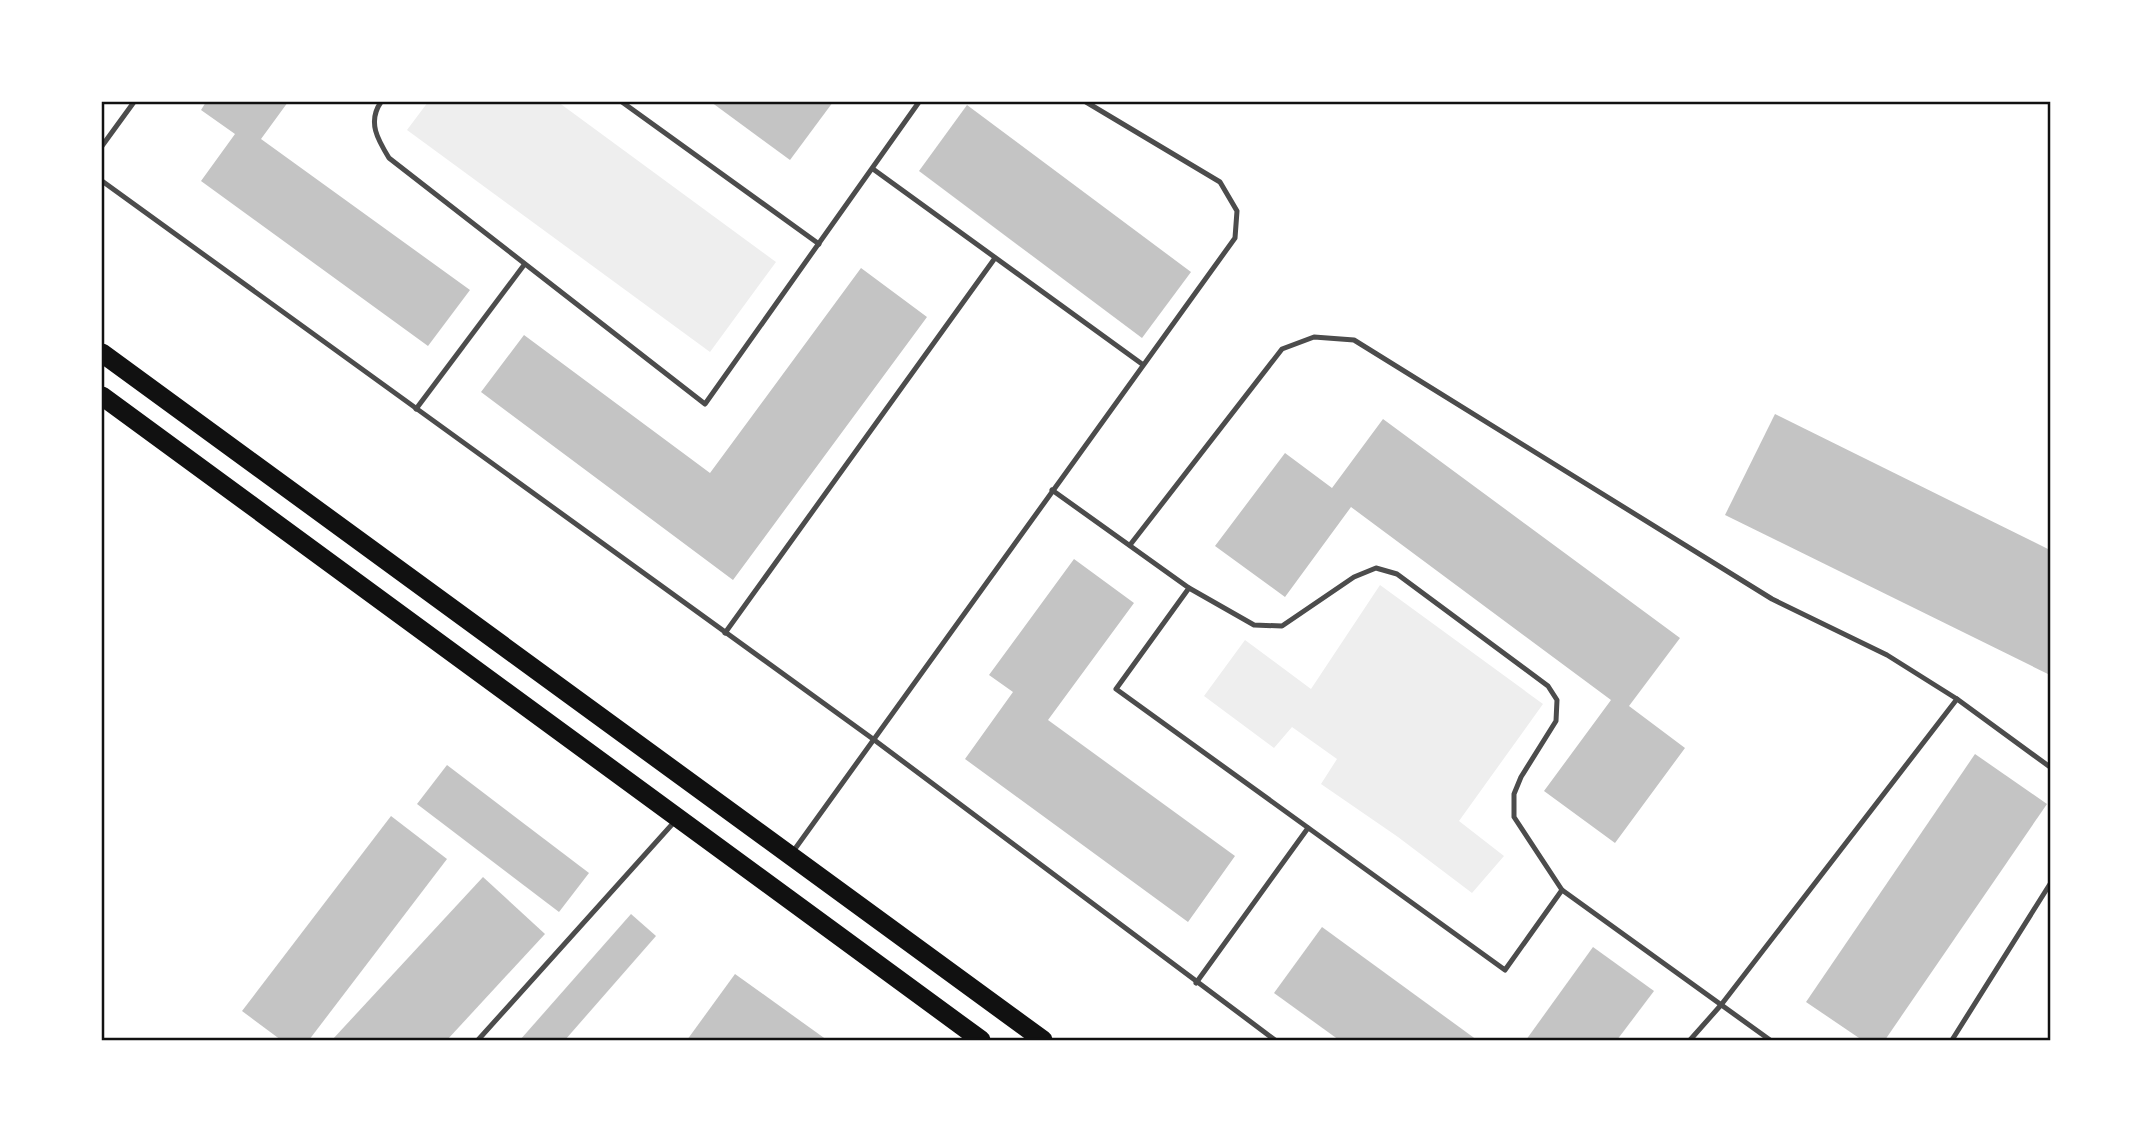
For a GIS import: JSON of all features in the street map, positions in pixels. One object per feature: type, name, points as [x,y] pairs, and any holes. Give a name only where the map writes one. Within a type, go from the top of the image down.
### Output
[{"type":"highway","points":[[102,352],[1043,1041]]},
{"type":"highway","points":[[102,396],[981,1041]]},
{"type":"lane","points":[[102,146],[134,102]]},
{"type":"lane","points":[[381,102],[377,107],[374,134],[389,158],[705,404],[919,102]]},
{"type":"lane","points":[[622,102],[819,244]]},
{"type":"lane","points":[[790,855],[1142,364],[1235,239],[1237,211],[1220,182],[1086,102]]},
{"type":"lane","points":[[873,169],[1142,364]]},
{"type":"lane","points":[[102,181],[873,739],[1275,1041]]},
{"type":"lane","points":[[726,632],[995,258]]},
{"type":"lane","points":[[416,409],[524,265]]},
{"type":"lane","points":[[1130,545],[1282,349],[1314,337],[1354,340],[1772,599],[1887,655],[1957,699],[2050,768]]},
{"type":"lane","points":[[1052,490],[1189,588],[1254,625],[1282,625],[1354,577],[1376,568],[1397,574],[1548,686],[1557,700],[1556,721],[1521,777],[1514,794],[1514,817],[1562,890],[1770,1041]]},
{"type":"lane","points":[[1189,588],[1116,689],[1505,970],[1562,890]]},
{"type":"lane","points":[[1689,1041],[1721,1004],[1957,699]]},
{"type":"lane","points":[[478,1041],[678,818]]},
{"type":"lane","points":[[1196,983],[1308,828]]},
{"type":"lane","points":[[1952,1041],[2050,884]]},
{"type":"shaded area","points":[[428,102],[558,102],[776,262],[710,352],[407,130]]},
{"type":"shaded area","points":[[1380,585],[1543,704],[1459,821],[1504,856],[1472,893],[1321,784],[1337,759],[1292,727],[1274,748],[1204,696],[1245,640],[1311,689]]},
{"type":"building","points":[[206,102],[288,102],[261,139],[470,290],[428,346],[201,181],[235,134],[201,110]]},
{"type":"building","points":[[711,102],[833,102],[790,160]]},
{"type":"building","points":[[967,105],[1191,272],[1142,338],[919,171]]},
{"type":"building","points":[[861,268],[927,317],[733,580],[481,392],[524,335],[710,473]]},
{"type":"building","points":[[1775,414],[2050,550],[2050,675],[1725,515]]},
{"type":"building","points":[[1383,419],[1680,638],[1629,706],[1685,748],[1615,843],[1544,791],[1611,700],[1351,507],[1285,597],[1215,546],[1285,453],[1332,488]]},
{"type":"building","points":[[1074,559],[1134,603],[1048,720],[1235,856],[1188,922],[965,759],[1013,692],[989,675]]},
{"type":"building","points":[[1975,754],[2047,804],[1885,1040],[1862,1040],[1806,1002]]},
{"type":"building","points":[[447,765],[589,873],[559,912],[417,804]]},
{"type":"building","points":[[391,816],[447,859],[309,1040],[281,1040],[242,1011]]},
{"type":"building","points":[[483,877],[545,934],[447,1040],[332,1040]]},
{"type":"building","points":[[631,914],[656,936],[565,1040],[520,1040]]},
{"type":"building","points":[[1322,927],[1477,1040],[1339,1040],[1274,993]]},
{"type":"building","points":[[1593,947],[1654,991],[1617,1040],[1526,1040]]},
{"type":"building","points":[[735,974],[827,1040],[687,1040]]}]
